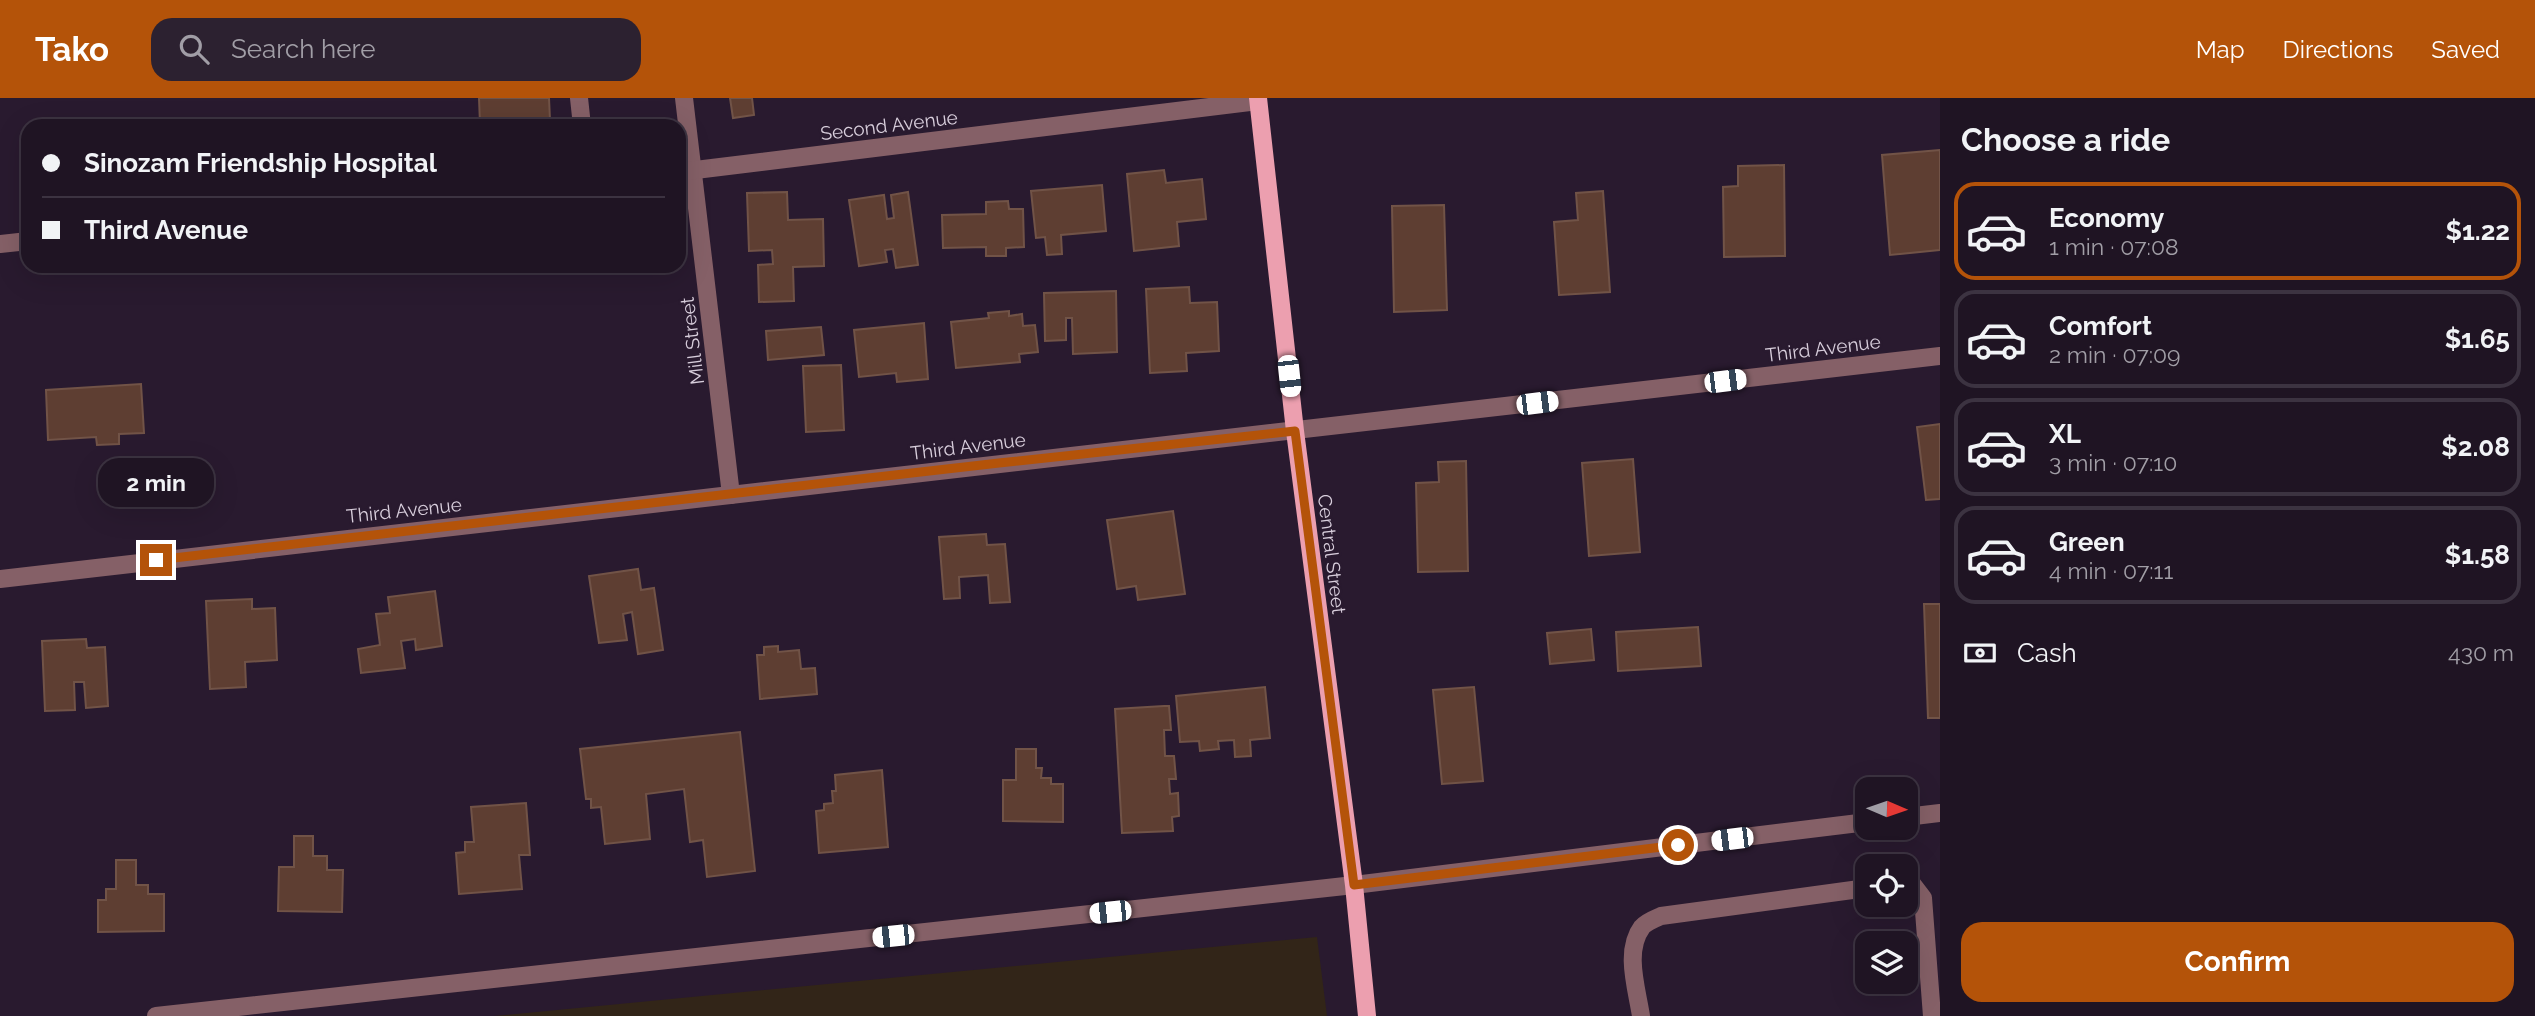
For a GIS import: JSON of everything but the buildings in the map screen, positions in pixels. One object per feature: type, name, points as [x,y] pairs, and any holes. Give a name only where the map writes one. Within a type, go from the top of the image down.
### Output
[{"type":"main road","name":"Central Street","points":[[1258,99],[1295,431],[1354,885],[1367,1016]]},
{"type":"street","points":[[579,98],[581,119]]},
{"type":"street","name":"Mill Street","points":[[684,98],[685,119]]},
{"type":"street","name":"Second Avenue","points":[[686,171],[1258,99]]},
{"type":"street","name":"Mill Street","points":[[686,171],[731,495]]},
{"type":"street","points":[[0,244],[21,242]]},
{"type":"street","name":"Third Avenue","points":[[0,579],[1940,356]]},
{"type":"street","points":[[1918,816],[1940,813]]},
{"type":"street","points":[[156,1016],[1354,885],[1855,823]]},
{"type":"street","points":[[1641,1016],[1633,963],[1634,940],[1643,925],[1661,916],[1855,890]]},
{"type":"street","points":[[1918,892],[1923,898],[1932,1016]]},
{"type":"shaded area","points":[[1317,937],[1327,1016],[494,1016]]},
{"type":"route","points":[[156,560],[1295,431],[1354,885],[1678,845]]}]
